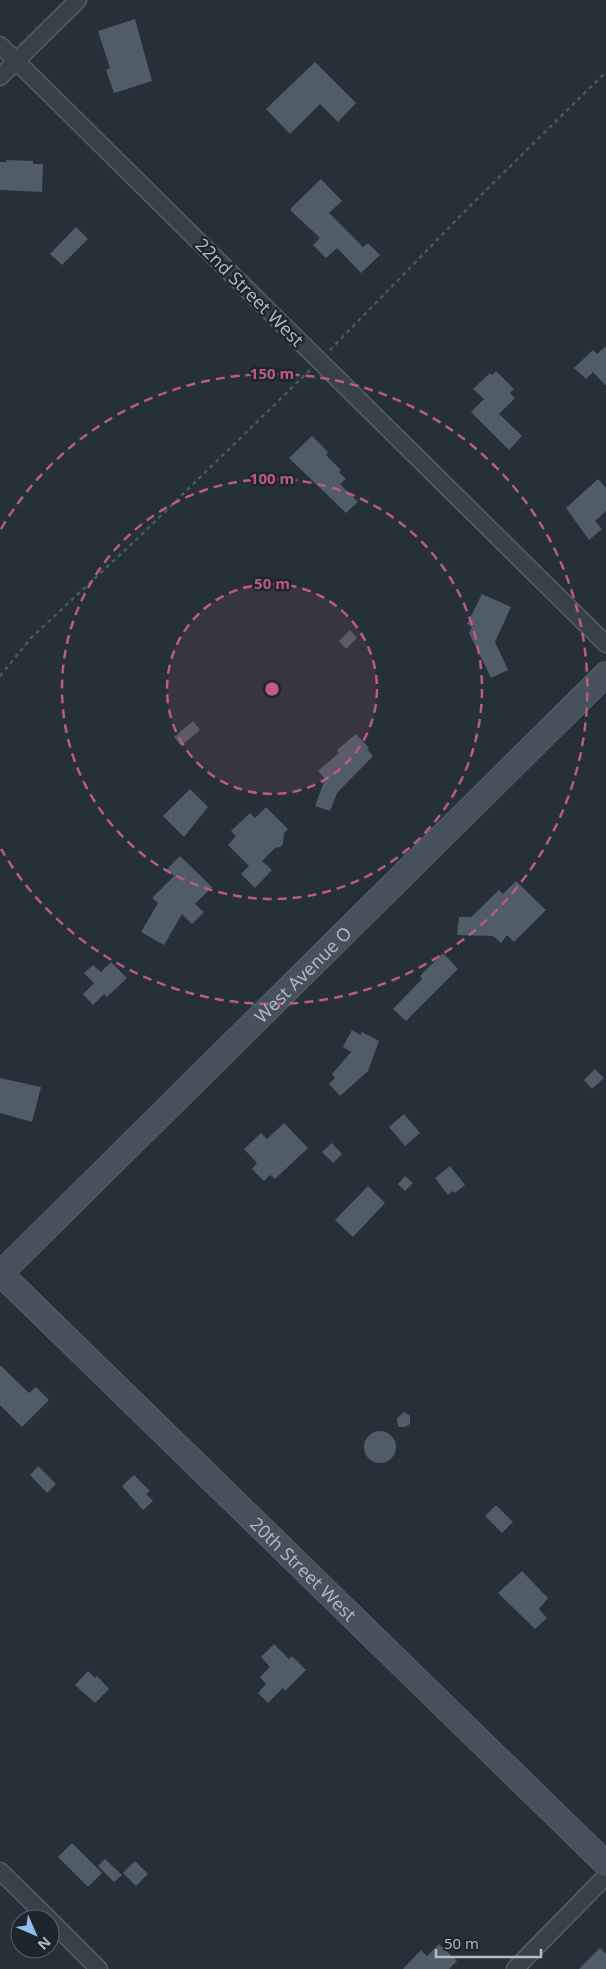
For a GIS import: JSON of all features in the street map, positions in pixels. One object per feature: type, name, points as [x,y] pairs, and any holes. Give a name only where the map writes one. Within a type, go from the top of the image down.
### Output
[{"type":"street","points":[[0,77],[78,0]]},
{"type":"street","name":"22nd Street West","points":[[0,45],[606,644]]},
{"type":"street","name":"West Avenue O","points":[[0,1273],[606,674]]},
{"type":"street","name":"20th Street West","points":[[0,1273],[606,1864]]},
{"type":"street","points":[[0,1871],[38,1909]]},
{"type":"street","points":[[515,1969],[606,1876]]},
{"type":"street","points":[[60,1931],[99,1969]]},
{"type":"path","points":[[0,676],[31,638],[139,537],[320,361],[474,202],[606,72]]},
{"type":"building","points":[[135,19],[152,81],[114,93],[106,70],[110,68],[98,31]]},
{"type":"building","points":[[315,62],[356,103],[338,122],[320,104],[290,134],[266,109]]},
{"type":"building","points":[[6,160],[33,161],[33,164],[43,164],[42,192],[0,190],[0,162],[6,162]]},
{"type":"building","points":[[321,179],[342,201],[329,213],[363,247],[368,243],[380,255],[361,273],[337,248],[326,258],[313,245],[320,238],[291,211],[291,208]]},
{"type":"building","points":[[76,227],[88,239],[62,265],[50,254]]},
{"type":"building","points":[[606,346],[606,386],[593,372],[586,379],[574,368],[593,350],[597,354]]},
{"type":"building","points":[[496,371],[514,389],[510,393],[515,398],[499,414],[522,436],[509,450],[471,412],[484,399],[473,389],[490,373],[492,375]]},
{"type":"building","points":[[312,436],[328,452],[326,455],[341,470],[339,472],[346,479],[340,484],[358,502],[346,513],[289,458]]},
{"type":"building","points":[[598,479],[606,488],[606,511],[595,521],[602,529],[589,540],[566,508]]},
{"type":"building","points":[[482,594],[511,607],[495,642],[508,670],[491,678],[469,633],[472,627],[467,624]]},
{"type":"building","points":[[350,630],[357,638],[346,649],[339,641]]},
{"type":"building","points":[[193,721],[200,730],[181,746],[174,737]]},
{"type":"building","points":[[356,734],[369,748],[367,749],[373,756],[337,793],[330,811],[315,806],[325,779],[318,771],[339,753],[337,750]]},
{"type":"building","points":[[190,789],[208,807],[184,837],[163,816]]},
{"type":"building","points":[[266,807],[288,829],[284,833],[283,844],[275,848],[262,861],[272,870],[255,888],[241,874],[249,866],[228,845],[236,836],[231,831],[250,813],[255,818]]},
{"type":"building","points":[[180,856],[212,887],[195,904],[204,912],[192,924],[182,914],[164,945],[141,932],[158,903],[152,898],[174,876],[167,869]]},
{"type":"building","points":[[516,881],[546,910],[514,942],[507,935],[501,943],[493,936],[457,935],[459,917],[471,917],[499,890],[503,894]]},
{"type":"building","points":[[443,953],[458,969],[406,1021],[393,1009],[422,979],[420,976]]},
{"type":"building","points":[[111,962],[127,978],[107,997],[104,994],[93,1005],[83,994],[94,983],[84,973],[93,965],[101,972]]},
{"type":"building","points":[[352,1030],[360,1035],[362,1032],[379,1041],[368,1071],[340,1096],[329,1084],[335,1078],[332,1074],[351,1052],[343,1047]]},
{"type":"building","points":[[595,1069],[604,1078],[592,1089],[584,1080]]},
{"type":"building","points":[[0,1078],[41,1087],[32,1122],[0,1113]]},
{"type":"building","points":[[404,1114],[420,1133],[405,1146],[389,1127]]},
{"type":"building","points":[[284,1123],[308,1148],[275,1179],[270,1175],[264,1181],[252,1169],[257,1163],[244,1149],[261,1133],[267,1139]]},
{"type":"building","points":[[332,1143],[342,1154],[333,1163],[322,1152]]},
{"type":"building","points":[[450,1166],[465,1185],[455,1193],[453,1191],[448,1195],[435,1178]]},
{"type":"building","points":[[405,1176],[413,1183],[405,1191],[398,1184]]},
{"type":"building","points":[[368,1186],[385,1203],[353,1237],[335,1220]]},
{"type":"building","points":[[0,1365],[29,1393],[36,1387],[49,1400],[22,1427],[0,1405]]},
{"type":"building","points":[[404,1412],[410,1416],[410,1424],[405,1427],[398,1427],[397,1418]]},
{"type":"building","points":[[380,1431],[391,1436],[396,1447],[391,1458],[380,1463],[369,1458],[364,1447],[369,1436]]},
{"type":"building","points":[[38,1466],[56,1484],[47,1493],[30,1475]]},
{"type":"building","points":[[134,1475],[150,1491],[146,1494],[153,1501],[143,1510],[122,1486]]},
{"type":"building","points":[[496,1505],[513,1522],[502,1533],[485,1516]]},
{"type":"building","points":[[522,1571],[548,1598],[539,1609],[547,1618],[535,1629],[498,1593]]},
{"type":"building","points":[[274,1644],[289,1659],[292,1656],[306,1670],[285,1691],[283,1688],[268,1703],[258,1693],[266,1684],[260,1677],[270,1667],[261,1657]]},
{"type":"building","points":[[88,1671],[95,1678],[97,1676],[109,1689],[95,1703],[75,1685]]},
{"type":"building","points":[[72,1843],[102,1873],[88,1887],[58,1857]]},
{"type":"building","points":[[105,1859],[122,1875],[114,1882],[98,1866]]},
{"type":"building","points":[[135,1861],[148,1874],[136,1886],[123,1873]]},
{"type":"building","points":[[439,1944],[457,1961],[449,1969],[403,1969],[421,1950],[427,1956]]},
{"type":"building","points":[[600,1948],[606,1954],[606,1969],[579,1969]]}]
